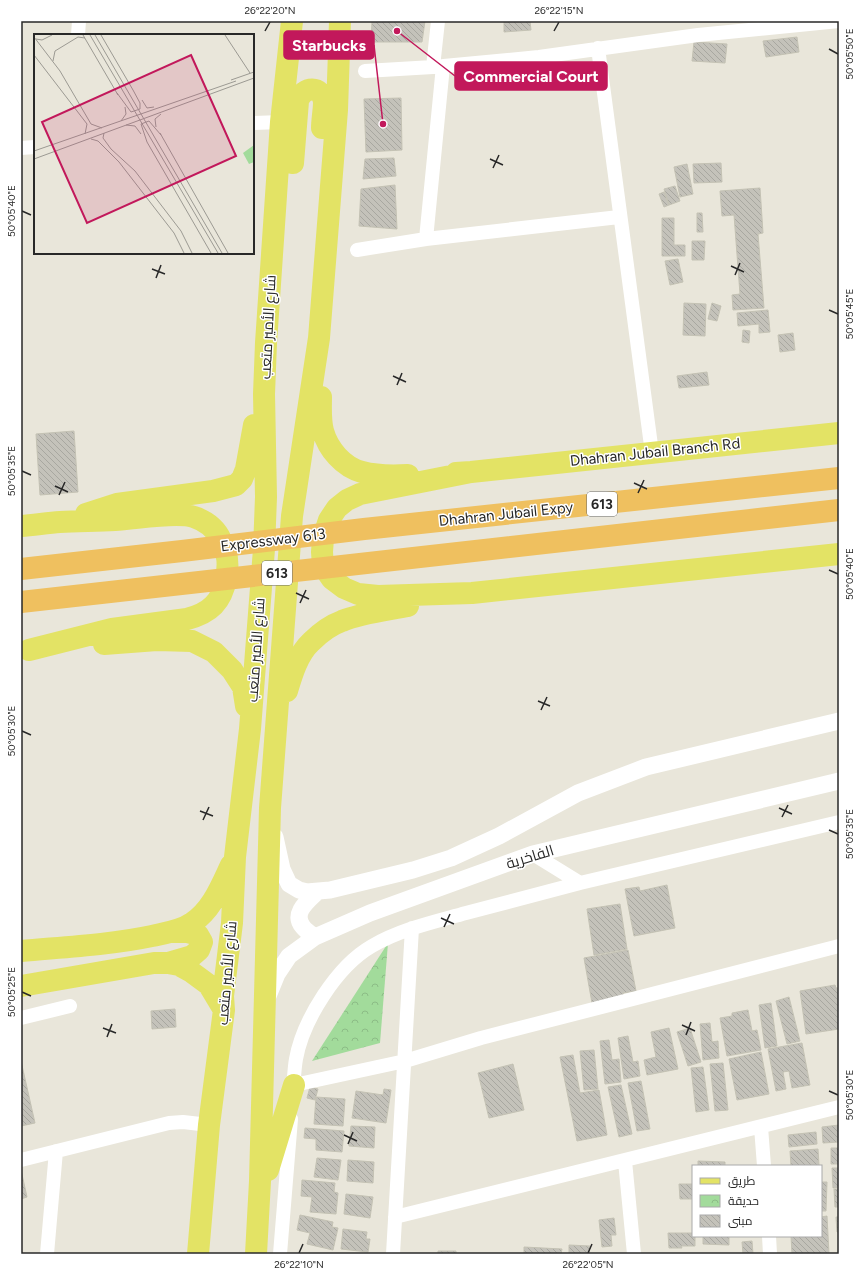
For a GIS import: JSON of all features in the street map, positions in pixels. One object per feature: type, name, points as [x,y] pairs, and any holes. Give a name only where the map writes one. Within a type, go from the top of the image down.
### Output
[{"type":"highway","name":"Dhahran Jubail Expy","points":[[364,529],[839,478]]},
{"type":"highway","name":"613","points":[[21,602],[839,510]]},
{"type":"highway","name":"Expressway 613","points":[[21,569],[364,529]]},
{"type":"main road","name":"شارع الأمير متعب","points":[[198,1254],[209,1126],[224,1010],[223,996],[232,923],[235,857],[250,729],[265,527],[266,497],[264,394],[266,343],[281,122],[292,21]]},
{"type":"main road","name":"شارع الأمير متعب","points":[[256,1254],[260,1181],[270,808],[292,516],[319,338],[338,110],[340,21]]},
{"type":"main road","points":[[273,233],[292,180],[299,96],[303,92],[310,89],[320,93],[324,102],[318,177],[327,243]]},
{"type":"main road","points":[[319,338],[322,429],[330,448],[340,459],[361,472],[385,476],[471,472]]},
{"type":"main road","points":[[60,522],[117,504],[213,491],[236,484],[242,479],[250,454],[266,343]]},
{"type":"main road","name":"Dhahran Jubail Branch Rd","points":[[471,472],[839,433]]},
{"type":"main road","points":[[471,472],[360,494],[347,500],[337,508],[329,520],[323,538],[323,566],[332,579],[344,588],[358,594],[378,596],[472,593],[839,554]]},
{"type":"main road","points":[[21,526],[60,522],[114,520],[177,515],[194,517],[210,525],[218,534],[226,549],[228,560],[228,572],[225,588],[219,600],[209,610],[199,616],[112,629],[25,650]]},
{"type":"main road","points":[[276,727],[292,672],[300,656],[310,642],[326,630],[342,621],[472,593]]},
{"type":"main road","points":[[25,650],[157,640],[192,641],[214,652],[232,670],[243,687],[250,729]]},
{"type":"main road","points":[[173,932],[192,923],[207,910],[217,895],[235,857]]},
{"type":"main road","points":[[21,951],[131,941],[173,932],[187,932],[198,935],[202,942],[199,950],[192,956],[168,963]]},
{"type":"main road","points":[[21,986],[154,963],[168,963],[190,971],[209,985],[224,1010]]},
{"type":"main road","points":[[259,1200],[294,1085]]},
{"type":"street","points":[[78,34],[79,21]]},
{"type":"street","points":[[426,239],[438,66],[438,21]]},
{"type":"street","points":[[365,71],[438,66],[540,56],[698,34],[839,21]]},
{"type":"street","points":[[598,48],[619,217],[652,453]]},
{"type":"street","points":[[254,123],[281,122]]},
{"type":"street","points":[[21,148],[34,147]]},
{"type":"street","points":[[357,250],[426,239],[619,217]]},
{"type":"street","points":[[270,808],[282,869],[289,884],[299,890],[317,892],[413,870],[451,858],[500,836],[578,793],[646,766],[839,721]]},
{"type":"street","name":"الفاخرية","points":[[264,1007],[277,974],[289,956],[315,937],[370,913],[533,854],[839,780]]},
{"type":"street","points":[[280,1254],[296,1059],[302,1040],[320,998],[350,962],[371,946],[412,928],[580,883],[839,822]]},
{"type":"street","points":[[533,854],[580,883]]},
{"type":"street","points":[[315,937],[302,926],[300,921],[300,913],[303,904],[317,892]]},
{"type":"street","points":[[393,1254],[412,928]]},
{"type":"street","points":[[294,1085],[405,1061],[481,1038],[839,946]]},
{"type":"street","points":[[21,1018],[70,1006]]},
{"type":"street","points":[[395,1217],[839,1107]]},
{"type":"street","points":[[21,1160],[169,1122],[183,1122],[209,1126]]},
{"type":"street","points":[[761,1127],[764,1165]]},
{"type":"street","points":[[47,1254],[56,1151]]},
{"type":"street","points":[[625,1161],[634,1254]]},
{"type":"street","points":[[769,1237],[770,1254]]},
{"type":"green space","points":[[388,943],[380,1043],[312,1061]]},
{"type":"building","points":[[372,21],[425,21],[422,42],[371,42]]},
{"type":"building","points":[[504,21],[530,21],[531,30],[504,32]]},
{"type":"building","points":[[797,37],[799,52],[766,57],[763,41]]},
{"type":"building","points":[[694,42],[727,44],[725,63],[692,61]]},
{"type":"building","points":[[401,98],[402,150],[366,152],[364,99]]},
{"type":"building","points":[[394,158],[396,176],[363,179],[365,159]]},
{"type":"building","points":[[721,163],[722,182],[694,183],[693,164]]},
{"type":"building","points":[[687,164],[693,194],[680,197],[674,167]]},
{"type":"building","points":[[395,185],[397,229],[359,226],[361,189]]},
{"type":"building","points":[[675,186],[680,201],[669,205],[664,189]]},
{"type":"building","points":[[760,188],[763,233],[758,234],[764,308],[733,310],[732,295],[740,294],[734,215],[722,216],[720,191]]},
{"type":"building","points":[[664,192],[669,205],[664,207],[659,194]]},
{"type":"building","points":[[697,213],[702,213],[703,232],[697,232]]},
{"type":"building","points":[[662,218],[674,218],[674,245],[685,245],[685,256],[662,256]]},
{"type":"building","points":[[692,241],[705,241],[704,260],[692,260]]},
{"type":"building","points":[[678,259],[683,282],[670,285],[665,261]]},
{"type":"building","points":[[684,303],[706,304],[705,336],[683,335]]},
{"type":"building","points":[[712,303],[721,306],[717,321],[708,319]]},
{"type":"building","points":[[768,310],[770,332],[759,333],[759,324],[738,326],[737,313]]},
{"type":"building","points":[[743,330],[750,331],[749,343],[742,342]]},
{"type":"building","points":[[793,333],[795,350],[780,352],[778,335]]},
{"type":"building","points":[[707,372],[709,385],[679,388],[677,376]]},
{"type":"building","points":[[74,431],[78,492],[40,495],[36,434]]},
{"type":"building","points":[[667,885],[675,928],[634,936],[625,889],[639,887],[640,891]]},
{"type":"building","points":[[620,904],[627,949],[594,955],[587,909]]},
{"type":"building","points":[[628,950],[636,991],[623,993],[624,997],[592,1003],[584,958]]},
{"type":"building","points":[[835,985],[836,988],[839,988],[839,1029],[806,1034],[800,991]]},
{"type":"building","points":[[789,997],[800,1041],[787,1044],[776,1001]]},
{"type":"building","points":[[771,1003],[777,1046],[765,1048],[759,1005]]},
{"type":"building","points":[[175,1009],[176,1027],[152,1029],[151,1011]]},
{"type":"building","points":[[748,1010],[752,1031],[757,1030],[761,1050],[727,1056],[720,1018],[732,1016],[732,1013]]},
{"type":"building","points":[[710,1023],[712,1042],[718,1041],[719,1058],[703,1060],[700,1024]]},
{"type":"building","points":[[669,1028],[678,1069],[647,1075],[644,1060],[656,1057],[651,1032]]},
{"type":"building","points":[[690,1028],[701,1062],[688,1066],[677,1032]]},
{"type":"building","points":[[628,1036],[633,1062],[638,1061],[640,1076],[624,1079],[618,1038]]},
{"type":"building","points":[[609,1040],[612,1060],[619,1059],[621,1082],[605,1084],[600,1041]]},
{"type":"building","points":[[802,1043],[810,1085],[792,1088],[789,1071],[783,1072],[786,1089],[776,1091],[768,1049]]},
{"type":"building","points":[[594,1050],[598,1089],[584,1090],[580,1051]]},
{"type":"building","points":[[761,1052],[769,1094],[737,1100],[729,1059]]},
{"type":"building","points":[[573,1055],[580,1093],[599,1090],[607,1135],[577,1141],[560,1057]]},
{"type":"building","points":[[21,1061],[35,1123],[21,1126]]},
{"type":"building","points":[[723,1063],[728,1110],[715,1111],[710,1064]]},
{"type":"building","points":[[513,1064],[524,1110],[489,1118],[478,1073]]},
{"type":"building","points":[[703,1067],[709,1110],[696,1112],[691,1068]]},
{"type":"building","points":[[641,1081],[650,1129],[637,1131],[628,1083]]},
{"type":"building","points":[[621,1085],[632,1134],[619,1137],[608,1087]]},
{"type":"building","points":[[310,1087],[318,1089],[315,1100],[307,1098]]},
{"type":"building","points":[[384,1089],[391,1090],[386,1123],[352,1118],[356,1091],[383,1095]]},
{"type":"building","points":[[316,1097],[345,1099],[343,1126],[314,1124]]},
{"type":"building","points":[[839,1125],[839,1142],[823,1143],[822,1127]]},
{"type":"building","points":[[351,1126],[375,1127],[374,1148],[349,1146]]},
{"type":"building","points":[[305,1128],[344,1131],[342,1152],[316,1150],[316,1139],[304,1138]]},
{"type":"building","points":[[816,1132],[817,1144],[789,1147],[788,1135]]},
{"type":"building","points":[[831,1148],[839,1148],[839,1164],[831,1164]]},
{"type":"building","points":[[818,1149],[819,1165],[791,1165],[790,1151]]},
{"type":"building","points":[[317,1158],[341,1160],[338,1180],[314,1177]]},
{"type":"building","points":[[348,1160],[374,1162],[373,1183],[347,1181]]},
{"type":"building","points":[[698,1161],[725,1162],[725,1165],[698,1165]]},
{"type":"building","points":[[832,1168],[839,1168],[839,1187],[833,1188]]},
{"type":"building","points":[[21,1170],[27,1197],[21,1199]]},
{"type":"building","points":[[302,1180],[335,1183],[334,1192],[338,1193],[336,1214],[310,1212],[312,1197],[301,1196]]},
{"type":"building","points":[[822,1182],[827,1182],[826,1211],[822,1211]]},
{"type":"building","points":[[679,1184],[692,1184],[692,1199],[680,1199]]},
{"type":"building","points":[[834,1189],[839,1189],[839,1207],[835,1207]]},
{"type":"building","points":[[346,1194],[373,1197],[370,1218],[344,1214]]},
{"type":"building","points":[[300,1215],[333,1222],[332,1227],[338,1228],[333,1250],[307,1244],[310,1233],[297,1230]]},
{"type":"building","points":[[827,1216],[829,1254],[792,1254],[791,1237],[822,1237],[822,1217]]},
{"type":"building","points":[[836,1217],[839,1217],[839,1232],[837,1232]]},
{"type":"building","points":[[614,1218],[616,1235],[611,1235],[612,1246],[602,1247],[599,1220]]},
{"type":"building","points":[[343,1229],[367,1232],[366,1239],[370,1239],[368,1252],[341,1249]]},
{"type":"building","points":[[668,1233],[692,1233],[692,1237],[695,1237],[695,1246],[669,1248]]},
{"type":"building","points":[[703,1237],[729,1237],[729,1245],[703,1244]]},
{"type":"building","points":[[752,1241],[753,1254],[743,1254],[742,1242]]},
{"type":"building","points":[[569,1245],[590,1246],[589,1254],[569,1254]]},
{"type":"building","points":[[524,1247],[562,1249],[561,1254],[524,1254]]},
{"type":"building","points":[[438,1251],[456,1251],[456,1254],[438,1254]]},
{"type":"place","name":"Commercial Court","points":[[397,31]]},
{"type":"place","name":"Starbucks","points":[[383,124]]}]
